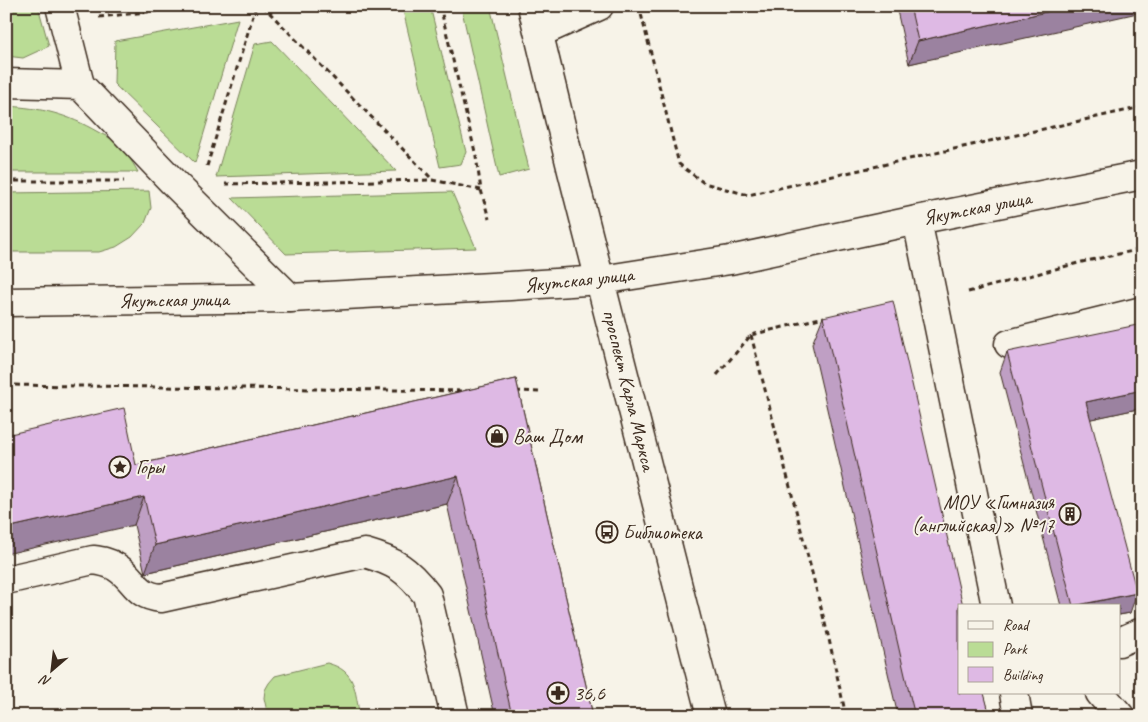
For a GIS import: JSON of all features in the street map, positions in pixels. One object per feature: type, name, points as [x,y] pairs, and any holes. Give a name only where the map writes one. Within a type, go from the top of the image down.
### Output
[{"type":"street","name":"проспект Карла Маркса","points":[[532,6],[711,716]]},
{"type":"street","points":[[539,33],[599,6]]},
{"type":"street","points":[[62,13],[80,85],[172,181],[290,298]]},
{"type":"street","points":[[6,83],[80,85]]},
{"type":"street","name":"Якутская улица","points":[[6,302],[290,298],[601,280],[730,260],[1142,175]]},
{"type":"street","points":[[917,220],[996,604]]},
{"type":"street","points":[[1009,344],[1142,311]]},
{"type":"street","points":[[6,580],[93,560],[116,567],[143,593],[161,598],[365,553],[372,555],[401,567],[416,580],[428,595],[455,716]]},
{"type":"street","points":[[1120,642],[1142,632]]},
{"type":"street","points":[[1014,694],[1018,716]]},
{"type":"street","points":[[1101,694],[1120,716]]},
{"type":"path","points":[[62,13],[205,6]]},
{"type":"path","points":[[201,184],[256,6]]},
{"type":"path","points":[[263,6],[432,180]]},
{"type":"path","points":[[440,6],[489,219]]},
{"type":"path","points":[[639,6],[678,164],[704,183],[748,195],[1142,108]]},
{"type":"path","points":[[6,181],[172,181],[201,184],[432,180],[481,190]]},
{"type":"path","points":[[751,334],[825,625],[846,716]]},
{"type":"path","points":[[6,385],[473,391]]},
{"type":"path","points":[[513,391],[542,392]]},
{"type":"green space","points":[[6,6],[38,6],[49,46],[23,58],[6,56]]},
{"type":"green space","points":[[402,6],[430,6],[466,152],[461,164],[440,167]]},
{"type":"green space","points":[[461,6],[490,6],[529,169],[499,177]]},
{"type":"green space","points":[[238,19],[195,163],[114,84],[115,41]]},
{"type":"green space","points":[[272,41],[396,171],[216,177],[255,44]]},
{"type":"green space","points":[[6,106],[31,108],[65,116],[111,138],[127,155],[138,172],[6,172]]},
{"type":"green space","points":[[149,191],[151,208],[145,223],[132,237],[116,247],[99,252],[6,252],[6,193]]},
{"type":"green space","points":[[452,192],[476,248],[286,254],[232,198]]},
{"type":"green space","points":[[327,663],[344,671],[349,676],[355,690],[360,716],[268,716],[264,698],[265,690],[275,676]]},
{"type":"building","points":[[910,6],[1072,6],[918,41]]},
{"type":"building","points":[[893,301],[963,604],[958,604],[958,694],[984,694],[990,716],[915,716],[823,317]]},
{"type":"building","name":"МОУ «Гимназия (английская)» №17","points":[[1142,324],[1142,390],[1086,402],[1137,593],[1083,604],[1072,604],[1007,352]]},
{"type":"building","points":[[516,379],[593,716],[512,716],[458,476],[155,545],[144,497],[6,528],[6,435],[124,408],[136,465]]},
{"type":"building","points":[[1105,709],[1106,716],[1071,716]]},
{"type":"place","name":"Ваш Дом","points":[[497,436]]},
{"type":"place","name":"Горы","points":[[120,467]]},
{"type":"place","name":"МОУ «Гимназия (английская)» №17","points":[[1070,514]]},
{"type":"place","name":"Библиотека","points":[[607,532]]},
{"type":"place","name":"36,6","points":[[558,693]]}]
